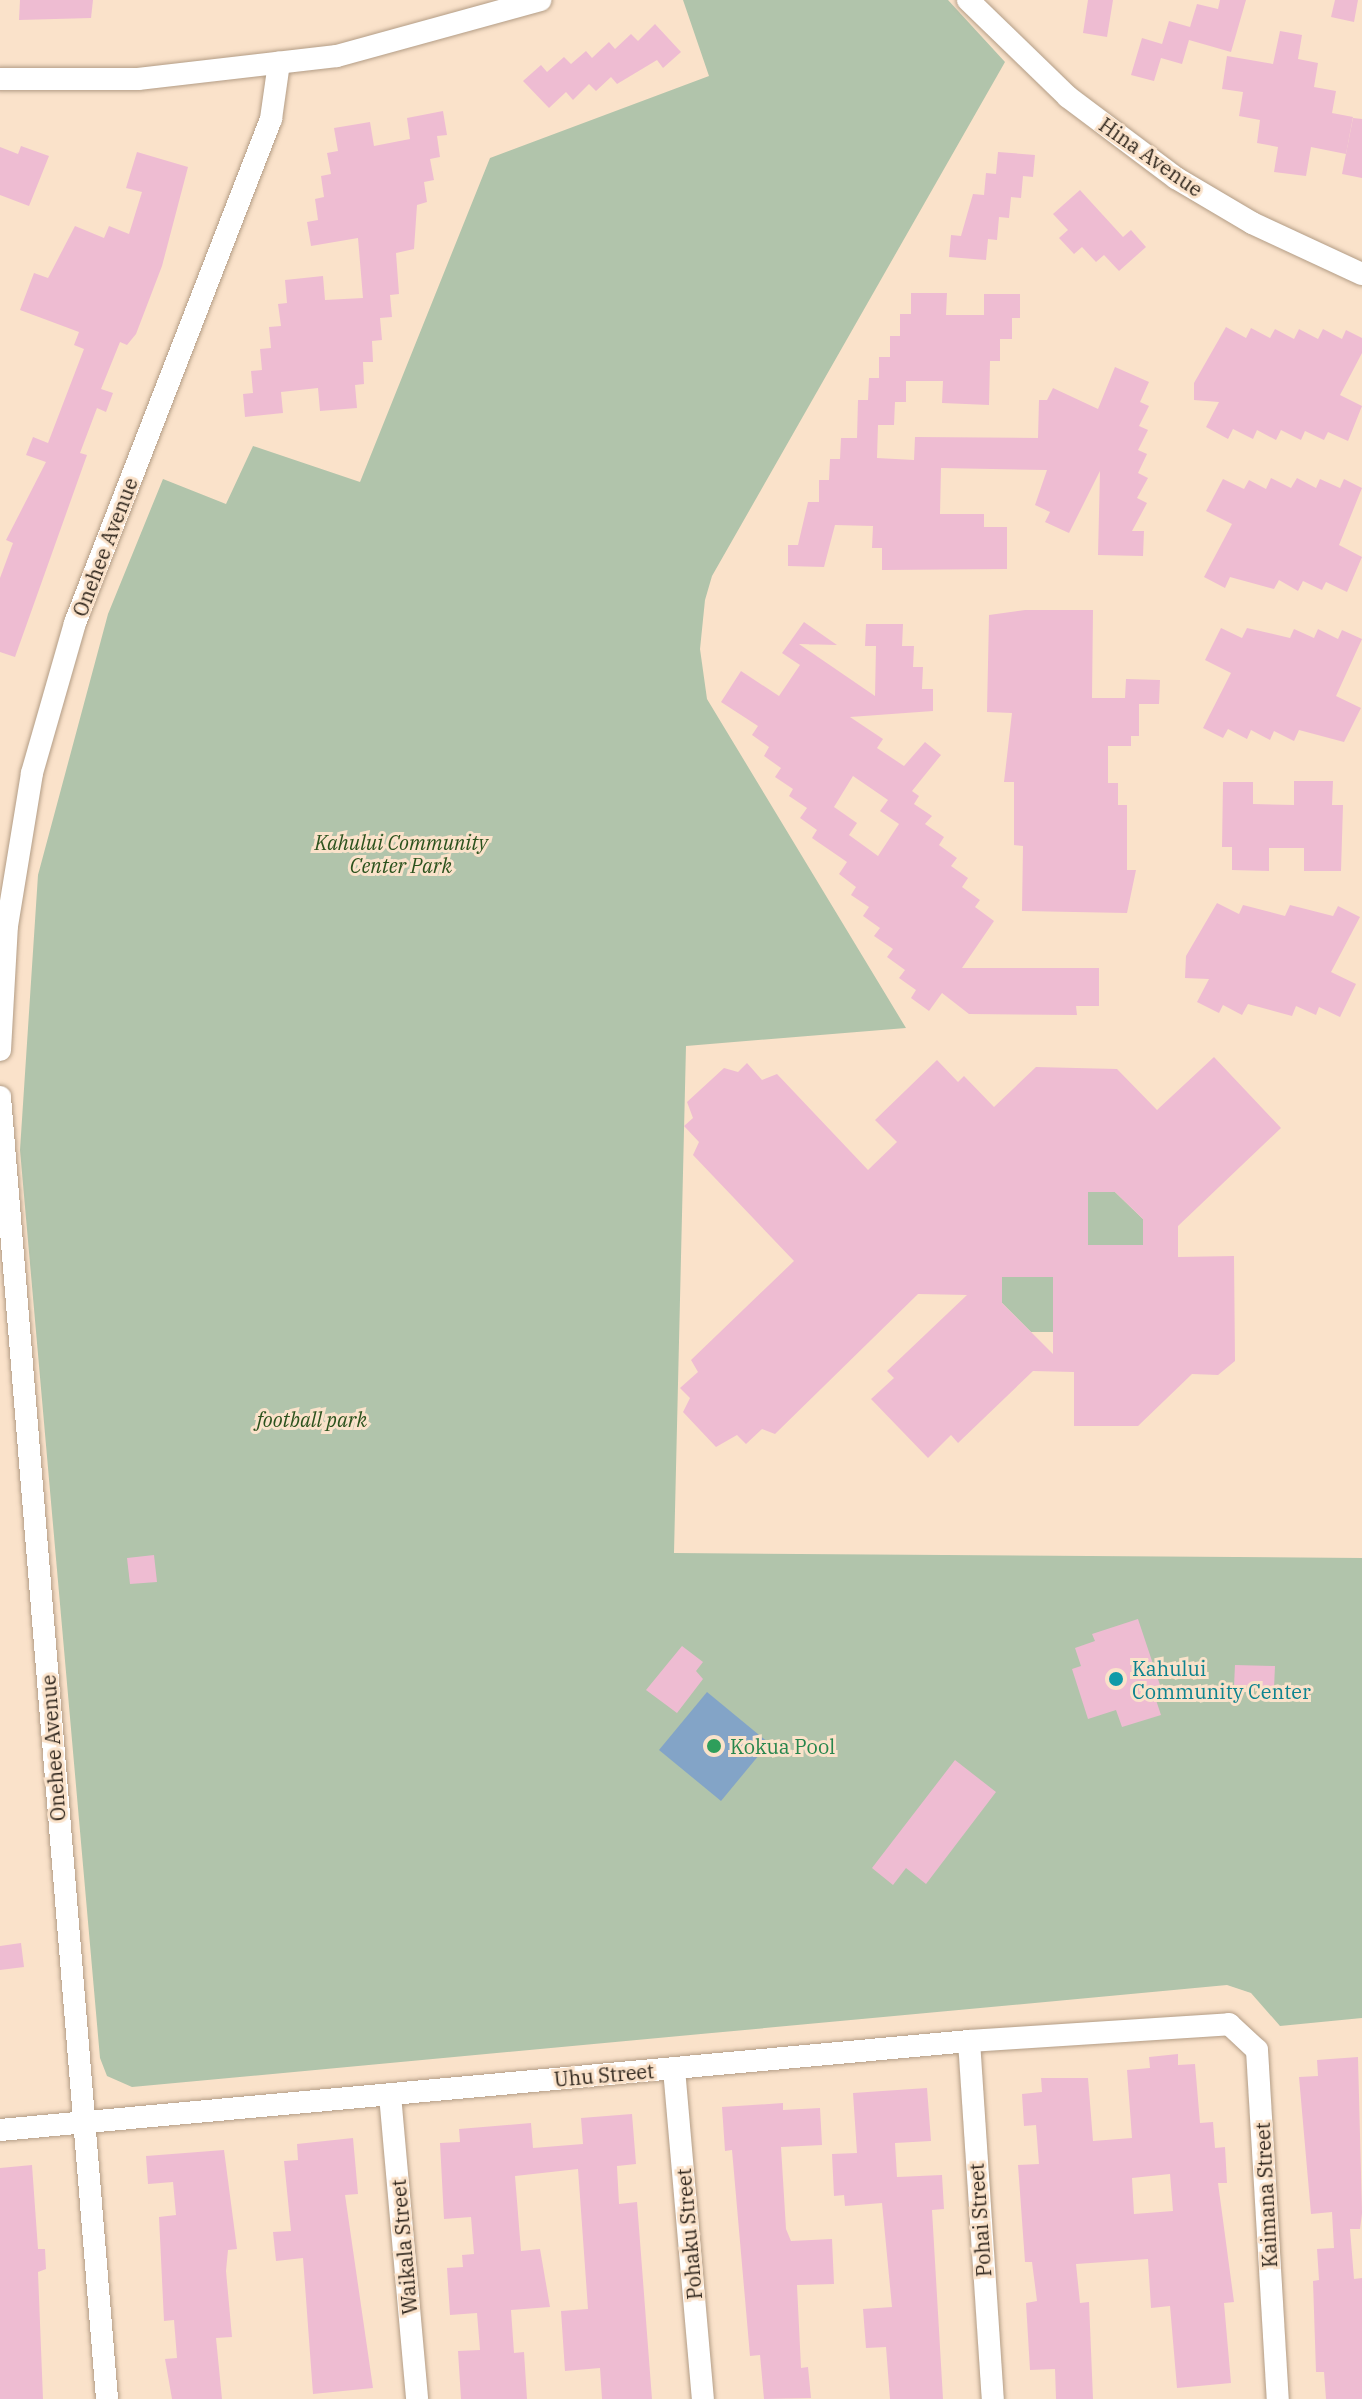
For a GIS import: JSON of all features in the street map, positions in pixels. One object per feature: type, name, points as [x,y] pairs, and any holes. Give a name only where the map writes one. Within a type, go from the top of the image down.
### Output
[{"type":"street","points":[[0,79],[138,79],[352,53],[540,0]]},
{"type":"street","name":"Hina Avenue","points":[[968,0],[1068,97],[1176,178],[1252,223],[1362,274]]},
{"type":"street","name":"Onehee Avenue","points":[[0,1050],[7,926],[32,773],[75,623],[271,119],[279,63]]},
{"type":"street","name":"Onehee Avenue","points":[[0,1097],[107,2399]]},
{"type":"street","name":"Uhu Street","points":[[0,2130],[969,2041],[1209,2026]]},
{"type":"street","name":"Kaimana Street","points":[[1209,2026],[1243,2031],[1257,2050],[1278,2399]]},
{"type":"street","name":"Pohai Street","points":[[969,2041],[993,2399]]},
{"type":"street","name":"Pohaku Street","points":[[674,2069],[703,2399]]},
{"type":"street","name":"Waikala Street","points":[[390,2095],[417,2399]]},
{"type":"green space","name":"Kahului Community Center Park","points":[[683,0],[948,0],[1005,62],[712,576],[705,600],[700,649],[707,699],[906,1028],[686,1046],[674,1553],[1362,1558],[1362,2018],[1280,2026],[1251,1993],[1227,1985],[132,2087],[107,2076],[100,2058],[20,1150],[38,875],[108,614],[163,479],[226,504],[253,446],[360,482],[490,158],[709,76]]},
{"type":"green space","points":[[1071,1192],[1115,1192],[1143,1219],[1143,1245],[1088,1245]]},
{"type":"green space","points":[[1002,1259],[1035,1259],[1035,1277],[1053,1277],[1053,1332],[1031,1332],[1002,1303]]},
{"type":"water","name":"Kokua Pool","points":[[707,1692],[769,1743],[721,1801],[659,1750]]},
{"type":"building","points":[[20,0],[93,0],[91,18],[19,20]]},
{"type":"building","points":[[1088,0],[1113,0],[1107,37],[1083,33]]},
{"type":"building","points":[[1220,0],[1246,0],[1231,52],[1189,40],[1182,64],[1161,58],[1154,81],[1131,75],[1142,38],[1162,44],[1169,21],[1190,27],[1197,4],[1218,9]]},
{"type":"building","points":[[1335,0],[1358,0],[1354,22],[1331,17]]},
{"type":"building","points":[[655,24],[681,52],[663,68],[657,60],[617,84],[611,77],[596,91],[589,84],[573,100],[566,92],[549,108],[523,81],[541,65],[547,72],[564,57],[571,64],[586,51],[592,58],[609,42],[615,49],[631,34],[638,41]]},
{"type":"building","points":[[1280,31],[1302,35],[1298,59],[1318,63],[1314,87],[1336,91],[1332,113],[1353,117],[1346,154],[1311,147],[1306,176],[1274,172],[1278,147],[1257,143],[1260,120],[1239,116],[1243,92],[1222,89],[1227,56],[1273,64]]},
{"type":"building","points":[[443,111],[447,135],[437,136],[440,157],[430,159],[434,180],[424,182],[427,202],[417,205],[414,249],[396,253],[399,294],[390,295],[392,317],[380,318],[382,340],[372,341],[373,362],[363,362],[364,384],[355,385],[357,408],[320,411],[318,388],[281,392],[283,413],[245,417],[243,394],[253,393],[251,371],[262,370],[260,349],[271,348],[269,327],[281,326],[278,304],[287,303],[285,280],[323,276],[325,300],[363,298],[358,238],[311,246],[307,222],[318,220],[315,199],[324,197],[321,176],[331,174],[327,153],[338,151],[334,128],[370,122],[374,146],[410,139],[407,118]]},
{"type":"building","points":[[1353,118],[1362,119],[1362,178],[1342,174]]},
{"type":"building","points":[[21,146],[49,156],[29,206],[0,195],[0,147],[18,154]]},
{"type":"building","points":[[137,152],[188,167],[162,266],[136,334],[127,345],[120,342],[101,389],[113,393],[106,412],[97,408],[80,453],[87,455],[15,657],[0,652],[0,578],[13,543],[6,540],[46,462],[26,455],[33,437],[48,443],[84,349],[74,345],[79,332],[20,310],[34,273],[48,278],[75,226],[104,238],[109,226],[129,234],[142,192],[126,188]]},
{"type":"building","points":[[998,152],[1035,155],[1033,177],[1023,176],[1021,198],[1011,197],[1009,218],[999,217],[997,240],[988,239],[986,260],[949,257],[951,235],[961,236],[973,194],[984,195],[986,173],[996,174]]},
{"type":"building","points":[[1080,190],[1123,237],[1131,230],[1146,247],[1119,271],[1104,255],[1096,262],[1082,247],[1074,254],[1059,238],[1068,230],[1053,214]]},
{"type":"building","points":[[911,293],[947,293],[946,315],[984,315],[984,294],[1020,294],[1020,318],[1012,318],[1012,339],[1000,339],[1000,361],[990,361],[989,405],[942,403],[943,381],[906,381],[906,402],[895,402],[894,425],[878,425],[877,458],[914,460],[915,437],[1038,438],[1039,400],[1047,400],[1053,388],[1098,409],[1115,367],[1149,382],[1140,402],[1149,406],[1139,426],[1148,430],[1138,450],[1147,454],[1138,473],[1148,478],[1137,498],[1147,503],[1132,531],[1144,531],[1143,556],[1098,555],[1100,471],[1069,533],[1045,522],[1050,512],[1035,505],[1047,470],[941,468],[940,514],[984,514],[984,527],[1007,527],[1007,569],[882,570],[882,548],[872,548],[873,526],[835,525],[824,567],[788,566],[788,545],[798,545],[808,502],[819,502],[819,480],[829,480],[830,459],[840,459],[841,438],[857,438],[858,400],[868,400],[869,378],[879,378],[879,357],[890,357],[890,336],[900,336],[900,314],[911,314]]},
{"type":"building","points":[[1226,327],[1246,338],[1251,328],[1270,338],[1275,329],[1294,339],[1299,329],[1318,339],[1323,329],[1342,339],[1346,330],[1362,338],[1362,353],[1340,395],[1362,406],[1348,441],[1328,432],[1324,440],[1305,431],[1301,440],[1281,430],[1276,440],[1257,430],[1253,439],[1233,429],[1228,439],[1206,427],[1219,402],[1194,400],[1194,383]]},
{"type":"building","points":[[1271,478],[1291,488],[1297,478],[1316,488],[1320,479],[1340,488],[1344,479],[1362,488],[1339,545],[1362,557],[1347,592],[1326,582],[1322,590],[1303,581],[1298,591],[1279,580],[1274,589],[1230,577],[1225,588],[1204,577],[1232,524],[1206,511],[1223,479],[1244,489],[1249,480],[1266,489]]},
{"type":"building","points":[[1025,610],[1093,610],[1092,698],[1125,698],[1126,679],[1160,680],[1159,704],[1139,704],[1139,736],[1131,736],[1131,746],[1108,746],[1108,783],[1118,783],[1118,805],[1127,805],[1127,870],[1136,870],[1127,913],[1022,911],[1023,846],[1014,845],[1014,782],[1004,782],[1012,713],[987,712],[989,615]]},
{"type":"building","points":[[804,622],[837,645],[799,644],[875,696],[876,646],[865,646],[866,624],[903,624],[902,646],[914,646],[913,667],[923,667],[922,689],[933,689],[933,711],[850,717],[883,739],[877,748],[904,766],[925,742],[941,755],[912,791],[919,796],[914,804],[932,816],[925,824],[944,837],[939,845],[957,858],[951,866],[968,878],[962,887],[980,900],[975,907],[994,921],[962,968],[1099,968],[1099,1006],[1076,1006],[1077,1015],[969,1014],[942,993],[929,1011],[911,998],[916,990],[899,978],[905,970],[887,957],[893,949],[874,936],[880,928],[863,916],[869,907],[851,895],[856,887],[839,874],[847,862],[812,838],[817,830],[800,818],[807,808],[789,796],[793,789],[775,777],[781,768],[764,756],[769,747],[752,735],[758,726],[721,702],[741,671],[779,696],[800,665],[782,653]],"holes":[[[853,776],[888,800],[880,811],[899,824],[878,856],[849,835],[857,823],[834,807]]]},
{"type":"building","points":[[1221,628],[1242,638],[1247,628],[1290,638],[1294,629],[1314,638],[1318,629],[1338,639],[1342,630],[1362,639],[1336,696],[1361,708],[1344,742],[1299,730],[1294,741],[1274,731],[1270,740],[1251,730],[1247,739],[1228,729],[1223,738],[1203,728],[1231,673],[1205,660]]},
{"type":"building","points":[[1294,781],[1333,781],[1332,805],[1343,805],[1341,871],[1304,871],[1304,848],[1269,848],[1269,871],[1232,870],[1232,847],[1222,847],[1223,782],[1253,782],[1253,804],[1294,805]]},
{"type":"building","points":[[1217,903],[1239,914],[1243,905],[1285,916],[1290,905],[1333,916],[1338,906],[1360,917],[1331,972],[1356,984],[1340,1017],[1319,1007],[1316,1015],[1296,1006],[1292,1016],[1248,1004],[1242,1015],[1223,1005],[1219,1013],[1197,1002],[1209,979],[1185,978],[1186,956]]},
{"type":"building","points":[[1214,1057],[1281,1128],[1178,1226],[1178,1257],[1234,1256],[1235,1361],[1218,1375],[1192,1374],[1138,1426],[1074,1426],[1074,1372],[1033,1371],[958,1443],[951,1435],[928,1458],[871,1399],[894,1378],[887,1371],[967,1295],[918,1294],[775,1434],[762,1429],[746,1444],[737,1435],[716,1447],[683,1412],[690,1398],[680,1388],[698,1372],[691,1360],[794,1261],[693,1155],[699,1142],[684,1126],[693,1118],[687,1102],[724,1068],[738,1072],[747,1063],[762,1080],[777,1074],[868,1170],[897,1142],[875,1120],[937,1060],[958,1082],[964,1076],[994,1107],[1036,1067],[1117,1069],[1157,1110]],"holes":[[[1088,1192],[1115,1192],[1143,1219],[1143,1245],[1088,1245]],[[1002,1277],[1053,1277],[1053,1354],[1002,1303]]]},
{"type":"building","points":[[154,1555],[157,1582],[130,1584],[127,1558]]},
{"type":"building","name":"Kahului Community Center","points":[[1138,1619],[1161,1688],[1153,1691],[1161,1715],[1122,1727],[1116,1710],[1088,1719],[1072,1669],[1081,1666],[1075,1648],[1095,1641],[1092,1634]]},
{"type":"building","points":[[682,1646],[703,1662],[696,1671],[703,1679],[677,1713],[646,1690]]},
{"type":"building","points":[[1235,1665],[1275,1666],[1274,1688],[1234,1686]]},
{"type":"building","points":[[955,1760],[996,1792],[926,1884],[906,1868],[893,1885],[872,1868]]},
{"type":"building","points":[[21,1943],[24,1967],[0,1970],[0,1946]]},
{"type":"building","points":[[1178,2054],[1178,2065],[1195,2064],[1200,2123],[1213,2122],[1215,2148],[1225,2147],[1227,2183],[1218,2183],[1234,2302],[1224,2303],[1231,2383],[1177,2388],[1170,2306],[1151,2308],[1148,2259],[1076,2264],[1080,2303],[1089,2302],[1093,2399],[1056,2399],[1055,2369],[1030,2370],[1026,2303],[1037,2301],[1032,2262],[1025,2262],[1018,2165],[1039,2164],[1036,2125],[1024,2126],[1022,2094],[1042,2092],[1041,2078],[1088,2078],[1093,2141],[1132,2138],[1127,2070],[1150,2068],[1149,2057]],"holes":[[[1170,2174],[1173,2211],[1134,2214],[1132,2178]]]},
{"type":"building","points":[[1358,2057],[1362,2213],[1360,2229],[1350,2229],[1354,2279],[1362,2278],[1362,2399],[1326,2399],[1324,2372],[1316,2372],[1313,2281],[1319,2280],[1317,2249],[1334,2248],[1332,2212],[1311,2214],[1299,2077],[1318,2076],[1317,2060]]},
{"type":"building","points":[[927,2088],[931,2141],[895,2143],[897,2177],[942,2175],[944,2209],[932,2210],[943,2399],[890,2399],[886,2347],[866,2348],[863,2309],[892,2307],[882,2203],[845,2206],[844,2195],[834,2196],[832,2154],[857,2153],[853,2093]]},
{"type":"building","points":[[783,2103],[783,2110],[820,2108],[822,2145],[781,2147],[786,2229],[791,2241],[832,2239],[834,2284],[797,2285],[801,2368],[808,2367],[811,2398],[764,2399],[760,2355],[750,2356],[732,2150],[725,2151],[722,2107]]},
{"type":"building","points":[[632,2114],[636,2164],[617,2166],[619,2204],[637,2202],[652,2399],[602,2399],[600,2368],[565,2371],[561,2311],[588,2309],[578,2169],[515,2176],[521,2251],[540,2249],[550,2307],[511,2310],[514,2353],[524,2352],[527,2399],[461,2399],[458,2351],[480,2350],[477,2313],[450,2315],[447,2268],[463,2267],[462,2255],[474,2254],[471,2217],[444,2219],[440,2143],[460,2142],[459,2129],[531,2123],[533,2148],[583,2144],[581,2118]]},
{"type":"building","points":[[353,2138],[358,2194],[345,2195],[373,2388],[313,2394],[303,2258],[276,2261],[273,2232],[291,2231],[284,2161],[298,2160],[297,2144]]},
{"type":"building","points":[[224,2150],[237,2249],[228,2250],[226,2271],[232,2337],[216,2338],[222,2399],[172,2399],[165,2359],[177,2358],[174,2320],[164,2321],[159,2217],[176,2215],[173,2182],[148,2184],[146,2156]]},
{"type":"building","points":[[32,2165],[38,2249],[45,2249],[46,2269],[38,2272],[43,2399],[0,2399],[0,2168]]},
{"type":"place","name":"Kahului Community Center","points":[[1116,1679]]},
{"type":"place","name":"Kokua Pool","points":[[714,1746]]},
{"type":"park label","name":"football park","points":[[312,1419]]}]
